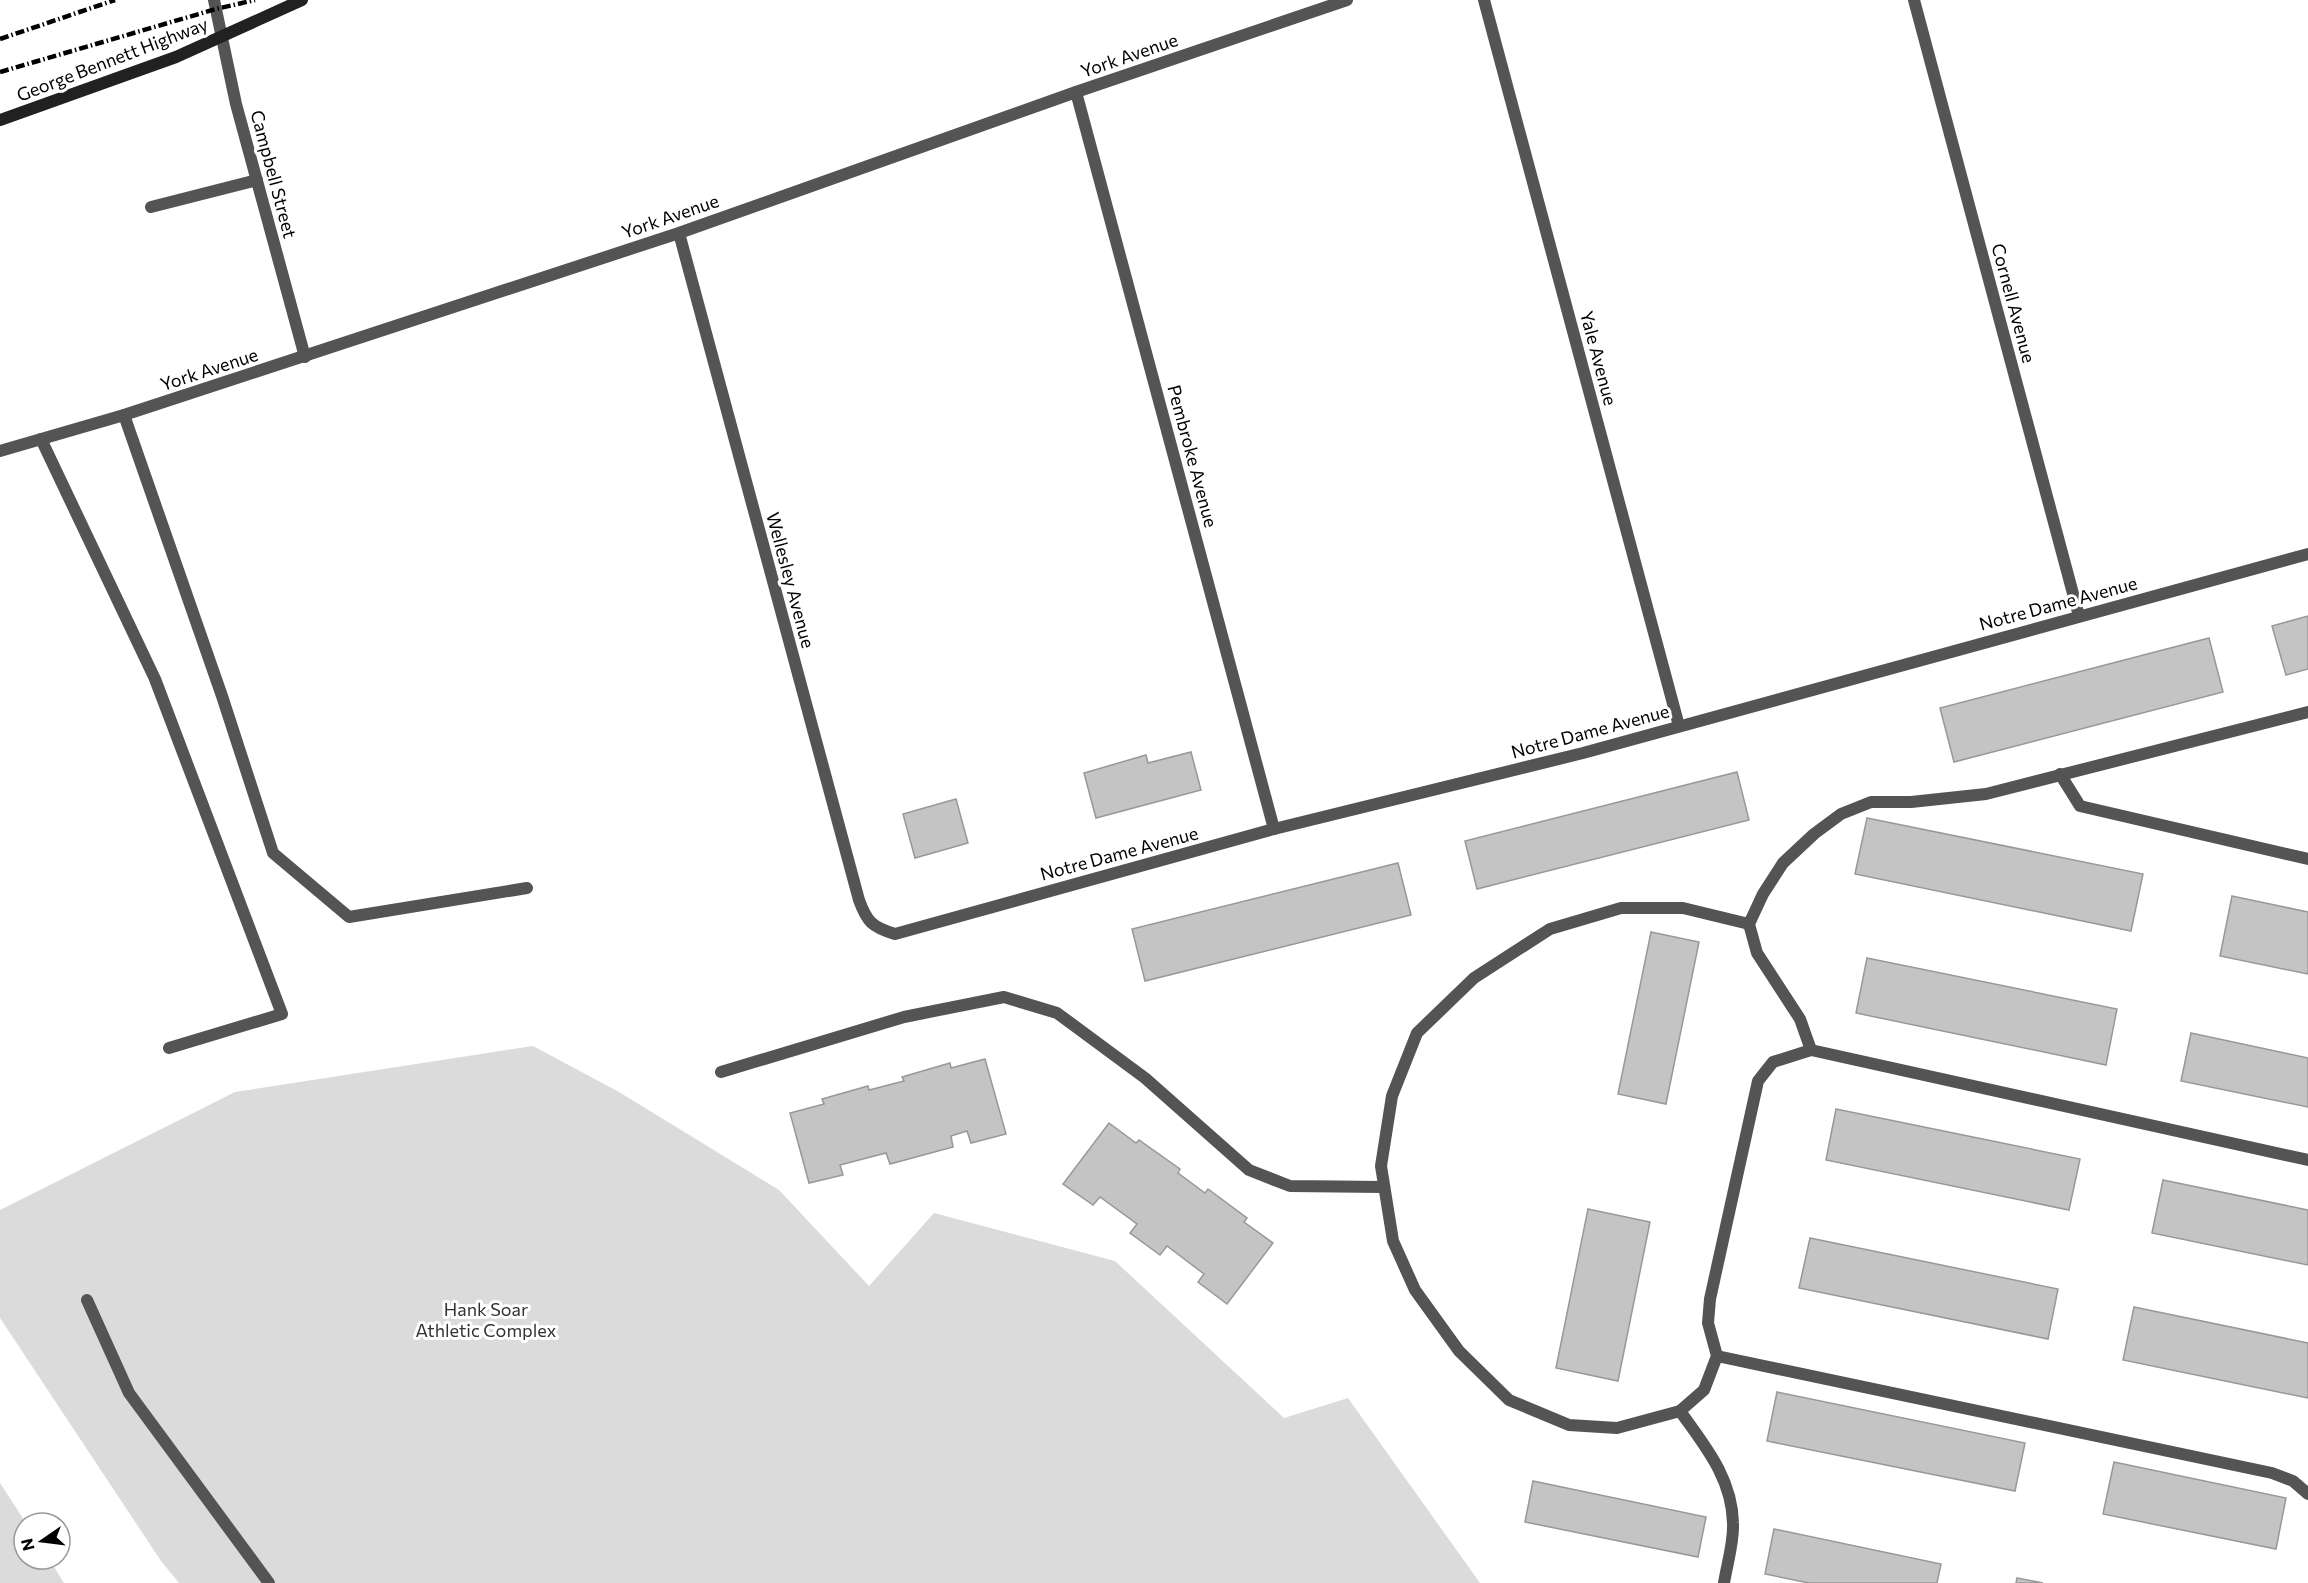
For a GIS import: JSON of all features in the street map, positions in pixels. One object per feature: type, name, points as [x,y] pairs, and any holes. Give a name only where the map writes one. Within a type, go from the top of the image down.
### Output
[{"type":"main road","name":"George Bennett Highway","points":[[0,120],[166,61],[302,0]]},
{"type":"street","name":"Campbell Street","points":[[214,0],[236,104],[304,357]]},
{"type":"street","name":"York Avenue","points":[[0,451],[124,415],[679,233],[1076,92],[1347,0]]},
{"type":"street","name":"Yale Avenue","points":[[1484,0],[1679,726]]},
{"type":"street","name":"Cornell Avenue","points":[[1914,0],[2079,616]]},
{"type":"street","name":"Pembroke Avenue","points":[[1076,92],[1274,830]]},
{"type":"street","points":[[151,207],[257,180]]},
{"type":"street","name":"Wellesley Avenue","points":[[679,233],[859,900],[866,918],[879,929]]},
{"type":"street","points":[[124,415],[222,696],[273,853],[350,917],[527,888]]},
{"type":"street","points":[[41,439],[155,680],[282,1014],[169,1048]]},
{"type":"street","name":"Notre Dame Avenue","points":[[879,929],[895,934],[1274,830],[1583,753],[2308,554]]},
{"type":"street","points":[[1811,1050],[1800,1019],[1757,954],[1749,924],[1763,894],[1783,863],[1814,834],[1841,814],[1871,802],[1911,802],[1986,794],[2308,712]]},
{"type":"street","points":[[2060,774],[2080,806],[2308,859]]},
{"type":"street","points":[[1749,924],[1683,908],[1621,908],[1550,929],[1474,978],[1417,1034],[1392,1096],[1381,1166],[1393,1241],[1415,1290],[1459,1351],[1509,1400],[1569,1425],[1617,1428],[1680,1411],[1704,1390],[1717,1356],[1708,1323],[1710,1299],[1758,1081],[1773,1062],[1811,1050],[2308,1160]]},
{"type":"street","points":[[722,1072],[904,1017],[1004,997],[1057,1013],[1145,1078],[1249,1170],[1290,1186],[1384,1187]]},
{"type":"street","points":[[87,1300],[129,1393],[269,1583]]},
{"type":"street","points":[[1717,1356],[2272,1473],[2293,1481],[2308,1494]]},
{"type":"street","points":[[1680,1411],[1721,1470],[1730,1497],[1733,1525],[1724,1583]]},
{"type":"green space","name":"Hank Soar Athletic Complex","points":[[533,1046],[619,1092],[779,1190],[869,1286],[934,1213],[1115,1261],[1284,1418],[1348,1398],[1480,1583],[179,1583],[161,1561],[0,1318],[0,1210],[235,1092]]},
{"type":"green space","points":[[0,1483],[18,1511],[12,1511],[12,1571],[56,1571],[64,1583],[0,1583]]},
{"type":"building","points":[[2308,616],[2308,669],[2286,675],[2272,626]]},
{"type":"building","points":[[2209,638],[2223,692],[1954,762],[1940,708]]},
{"type":"building","points":[[1191,752],[1201,790],[1096,818],[1084,773],[1146,755],[1148,763]]},
{"type":"building","points":[[1737,772],[1749,820],[1477,889],[1465,841]]},
{"type":"building","points":[[956,799],[968,843],[915,858],[903,814]]},
{"type":"building","points":[[1867,818],[2143,874],[2131,931],[1855,874]]},
{"type":"building","points":[[1398,863],[1411,915],[1145,981],[1132,929]]},
{"type":"building","points":[[2232,896],[2308,912],[2308,974],[2220,956]]},
{"type":"building","points":[[1651,932],[1699,942],[1666,1104],[1618,1094]]},
{"type":"building","points":[[1867,958],[2117,1009],[2106,1065],[1856,1013]]},
{"type":"building","points":[[2191,1033],[2308,1058],[2308,1107],[2181,1081]]},
{"type":"building","points":[[985,1059],[1006,1134],[971,1143],[967,1131],[951,1136],[953,1147],[890,1164],[886,1153],[840,1165],[843,1175],[809,1183],[790,1113],[824,1104],[822,1099],[868,1086],[869,1090],[904,1081],[902,1077],[950,1063],[951,1068]]},
{"type":"building","points":[[1836,1109],[2080,1159],[2069,1210],[1826,1160]]},
{"type":"building","points":[[1109,1123],[1136,1143],[1139,1140],[1180,1169],[1178,1173],[1205,1193],[1208,1189],[1247,1218],[1244,1222],[1273,1243],[1227,1304],[1198,1282],[1204,1274],[1167,1246],[1160,1255],[1130,1233],[1137,1224],[1100,1197],[1093,1205],[1063,1184]]},
{"type":"building","points":[[2163,1180],[2308,1210],[2308,1265],[2152,1233]]},
{"type":"building","points":[[1588,1209],[1650,1222],[1618,1381],[1556,1368]]},
{"type":"building","points":[[1810,1238],[2058,1289],[2048,1339],[1799,1288]]},
{"type":"building","points":[[2134,1307],[2308,1343],[2308,1398],[2123,1360]]},
{"type":"building","points":[[1777,1392],[2025,1443],[2015,1491],[1767,1441]]},
{"type":"building","points":[[2114,1462],[2286,1498],[2276,1549],[2103,1514]]},
{"type":"building","points":[[1533,1481],[1706,1517],[1698,1557],[1525,1522]]},
{"type":"building","points":[[1774,1529],[1941,1564],[1937,1583],[1809,1583],[1765,1574]]},
{"type":"building","points":[[2017,1578],[2043,1583],[2016,1583]]},
{"type":"railway","points":[[0,39],[115,0]]},
{"type":"railway","points":[[0,72],[216,9],[255,0]]}]
